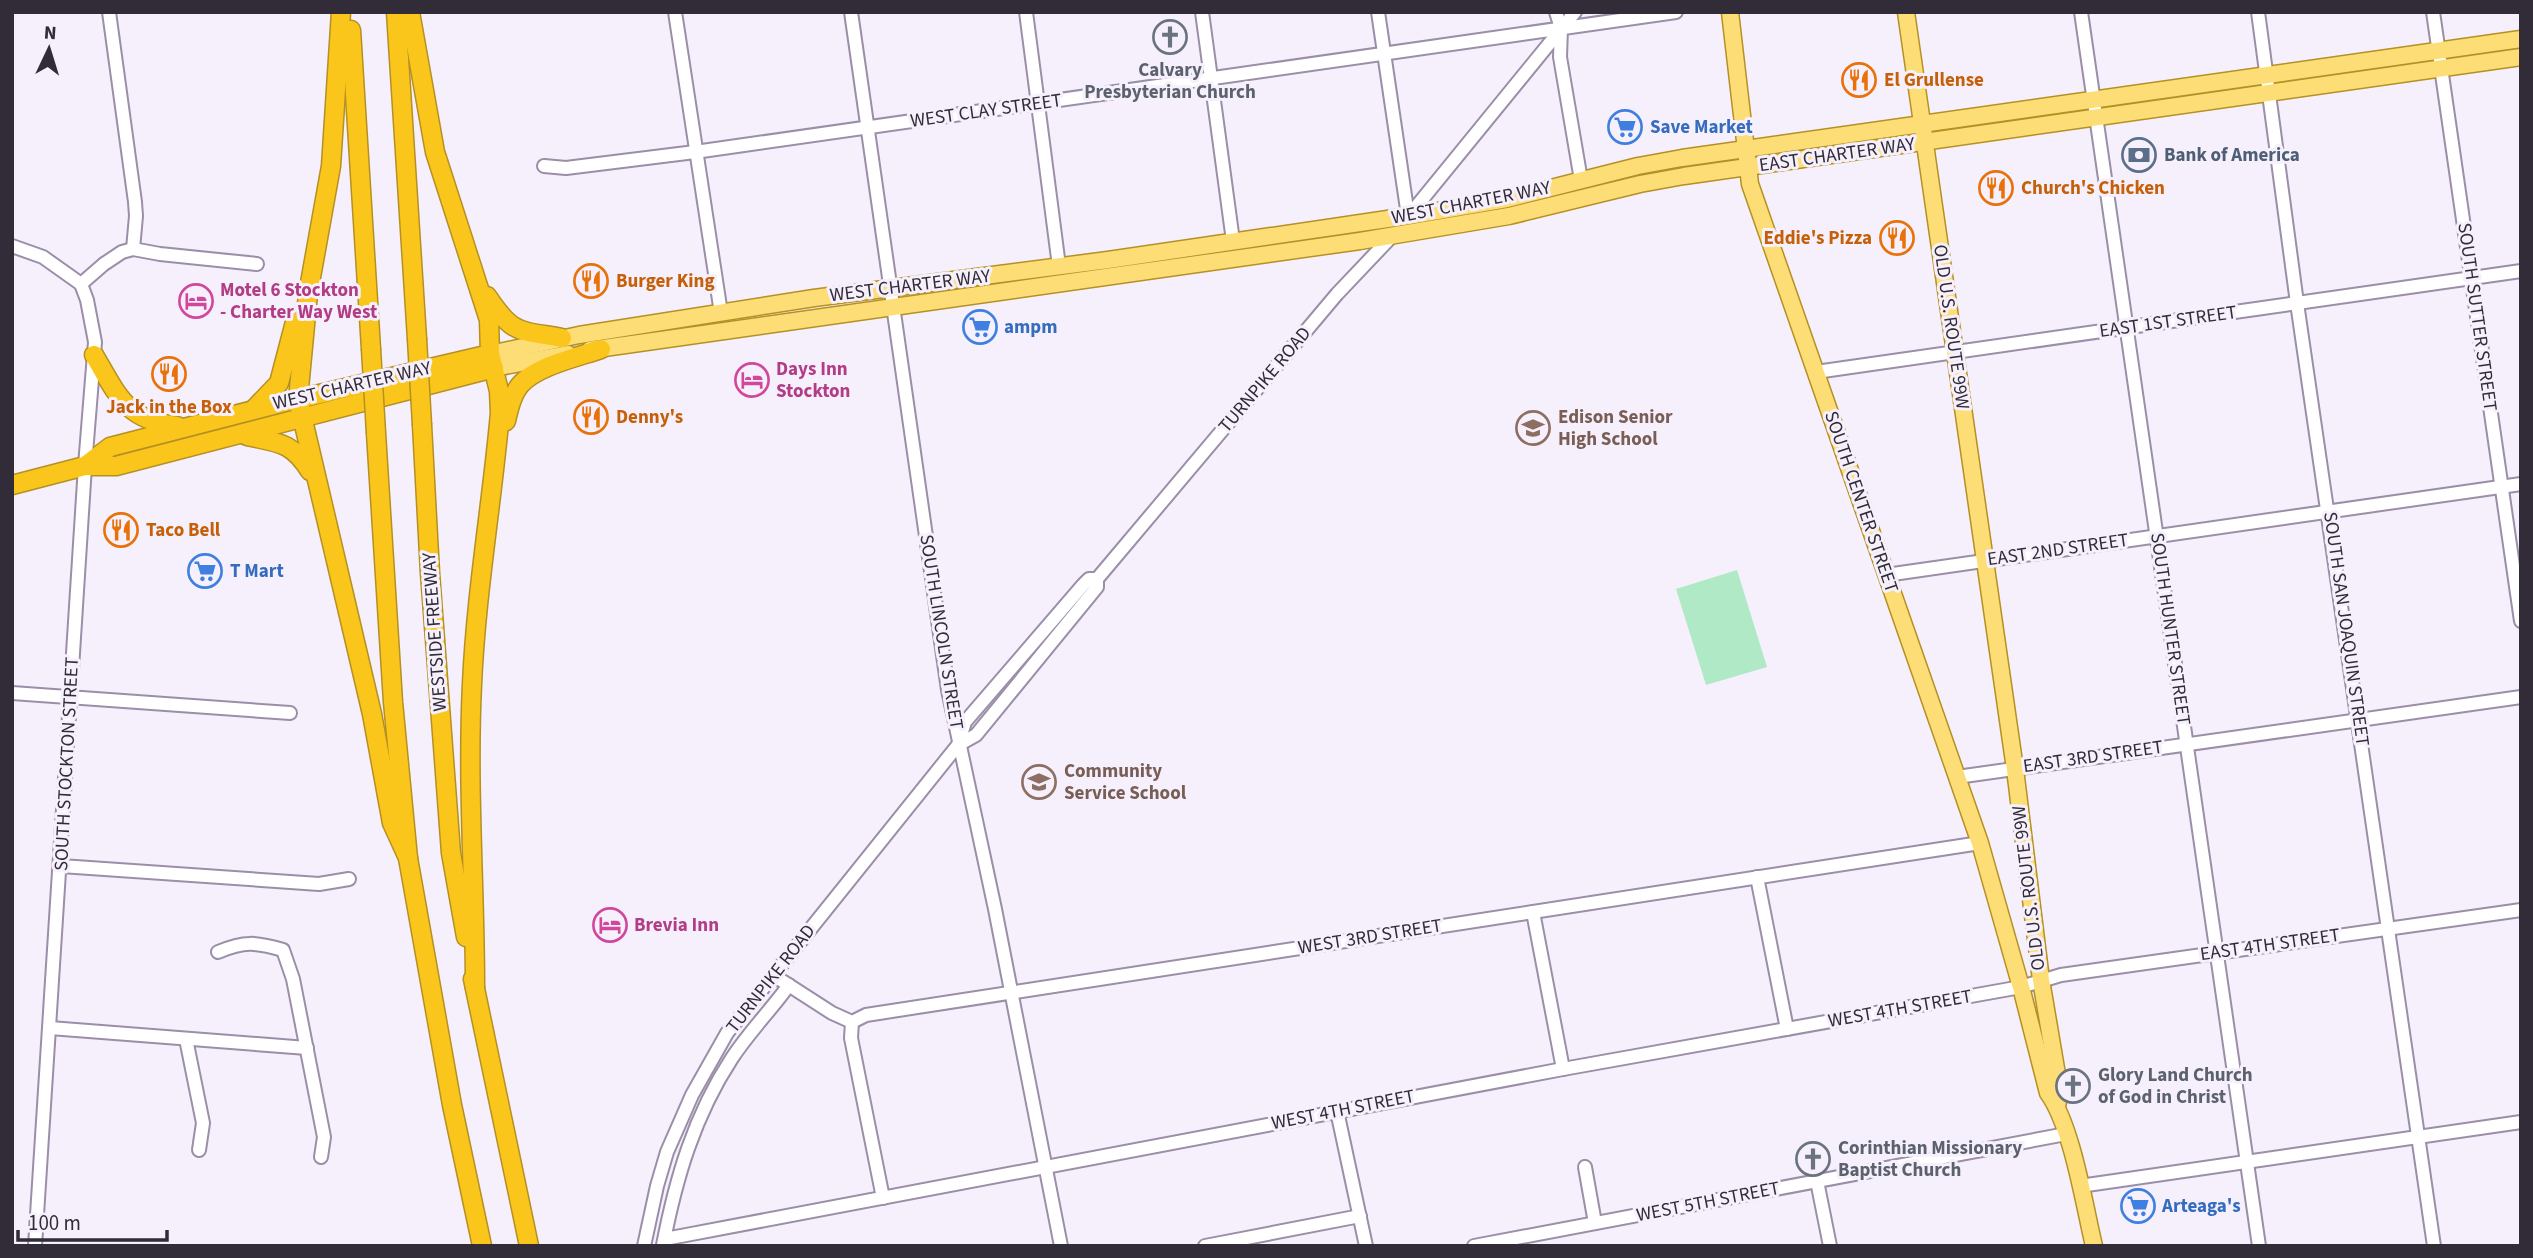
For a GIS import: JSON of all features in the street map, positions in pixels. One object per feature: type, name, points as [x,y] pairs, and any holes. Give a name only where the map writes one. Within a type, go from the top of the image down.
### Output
[{"type":"highway","points":[[341,12],[331,166],[308,294],[298,399],[369,701],[392,823],[408,858]]},
{"type":"highway","points":[[350,12],[393,702],[408,858],[452,1105],[482,1246]]},
{"type":"highway","name":"WESTSIDE FREEWAY","points":[[396,12],[430,573],[451,853],[475,988],[529,1246]]},
{"type":"highway","points":[[411,12],[435,152],[489,320],[492,361],[499,391],[500,413],[472,682],[469,770],[475,988]]},
{"type":"highway","points":[[479,285],[508,325],[519,331],[562,338]]},
{"type":"highway","points":[[253,410],[279,383],[299,306],[308,294]]},
{"type":"highway","points":[[494,476],[510,406],[519,386],[537,373],[601,349]]},
{"type":"highway","points":[[94,355],[126,406],[141,417],[160,424],[188,427]]},
{"type":"highway","name":"WEST CHARTER WAY","points":[[85,466],[110,447],[253,410],[492,361]]},
{"type":"highway","name":"WEST CHARTER WAY","points":[[12,485],[85,466],[116,466],[303,419],[492,361]]},
{"type":"highway","points":[[240,434],[289,446],[299,454],[317,482]]},
{"type":"main road","name":"SOUTH CENTER STREET","points":[[1730,12],[1750,184],[1980,843],[2021,987]]},
{"type":"main road","name":"OLD U.S. ROUTE 99W","points":[[1906,12],[2015,769],[2040,980],[2060,1092],[2057,1106]]},
{"type":"main road","points":[[1921,124],[2521,39]]},
{"type":"main road","points":[[1925,142],[2521,57]]},
{"type":"main road","name":"EAST CHARTER WAY","points":[[1747,149],[1921,124]]},
{"type":"main road","name":"EAST CHARTER WAY","points":[[1748,167],[1925,142]]},
{"type":"main road","name":"WEST CHARTER WAY","points":[[492,361],[562,338],[1408,216],[1507,199],[1682,158],[1747,149]]},
{"type":"main road","name":"WEST CHARTER WAY","points":[[492,361],[601,349],[1393,235],[1509,216],[1640,184],[1748,167]]},
{"type":"main road","points":[[1184,265],[1187,257],[1231,249],[1233,241]]},
{"type":"main road","points":[[1007,290],[1017,281],[1053,274],[1059,266]]},
{"type":"main road","points":[[647,342],[661,331],[707,324],[721,313]]},
{"type":"main road","name":"OLD U.S. ROUTE 99W","points":[[2021,987],[2048,1093],[2057,1106],[2066,1134],[2094,1246]]},
{"type":"street","points":[[109,12],[135,202],[133,249]]},
{"type":"street","points":[[675,12],[721,313]]},
{"type":"street","name":"SOUTH LINCOLN STREET","points":[[851,12],[948,690],[995,909],[1061,1246]]},
{"type":"street","points":[[1027,12],[1059,266]]},
{"type":"street","points":[[1202,12],[1233,241]]},
{"type":"street","points":[[1378,12],[1408,216]]},
{"type":"street","points":[[1556,12],[1561,28],[1560,57],[1581,180]]},
{"type":"street","name":"TURNPIKE ROAD","points":[[958,745],[976,735],[985,725],[1097,587],[1097,579],[1337,294],[1393,235],[1575,12]]},
{"type":"street","name":"WEST CLAY STREET","points":[[544,166],[566,168],[695,152],[1676,12]]},
{"type":"street","name":"SOUTH HUNTER STREET","points":[[2081,12],[2259,1246]]},
{"type":"street","name":"SOUTH SAN JOAQUIN STREET","points":[[2258,12],[2297,303],[2434,1246]]},
{"type":"street","name":"SOUTH SUTTER STREET","points":[[2433,12],[2521,621]]},
{"type":"street","points":[[12,246],[43,257],[81,284],[104,264],[133,249],[257,264]]},
{"type":"street","name":"EAST 1ST STREET","points":[[1816,372],[2521,271]]},
{"type":"street","name":"SOUTH STOCKTON STREET","points":[[35,1246],[95,342],[81,284]]},
{"type":"street","name":"EAST 2ND STREET","points":[[1886,575],[2521,484]]},
{"type":"street","name":"TURNPIKE ROAD","points":[[644,1246],[667,1152],[692,1095],[727,1033],[958,745],[965,722],[1083,585],[1089,579],[1097,579]]},
{"type":"street","points":[[12,693],[290,713]]},
{"type":"street","name":"EAST 3RD STREET","points":[[1957,777],[2521,697]]},
{"type":"street","name":"WEST 3RD STREET","points":[[852,1022],[866,1015],[1010,992],[1980,843]]},
{"type":"street","points":[[61,866],[319,884],[349,879]]},
{"type":"street","points":[[1757,877],[1787,1029]]},
{"type":"street","name":"EAST 4TH STREET","points":[[2021,987],[2061,975],[2521,910]]},
{"type":"street","points":[[1533,912],[1563,1069]]},
{"type":"street","points":[[218,952],[238,944],[260,943],[283,950],[293,979],[324,1137],[321,1157]]},
{"type":"street","points":[[773,975],[832,1013],[852,1022],[851,1038],[883,1198]]},
{"type":"street","points":[[664,1242],[681,1167],[704,1107],[734,1055],[789,985]]},
{"type":"street","name":"WEST 4TH STREET","points":[[664,1242],[1337,1111],[2021,987]]},
{"type":"street","points":[[50,1028],[307,1048]]},
{"type":"street","points":[[186,1039],[203,1123],[199,1150]]},
{"type":"street","points":[[1337,1111],[1366,1246]]},
{"type":"street","points":[[2080,1186],[2521,1122]]},
{"type":"street","name":"WEST 5TH STREET","points":[[1474,1246],[2066,1134]]},
{"type":"street","points":[[1584,1167],[1595,1223]]},
{"type":"street","points":[[1817,1181],[1830,1246]]},
{"type":"street","points":[[1205,1246],[1360,1216]]},
{"type":"green space","points":[[1737,570],[1767,667],[1706,685],[1676,589]]},
{"type":"place","name":"Calvary Presbyterian Church","points":[[1170,37]]},
{"type":"place","name":"El Grullense","points":[[1859,80]]},
{"type":"place","name":"Save Market","points":[[1625,127]]},
{"type":"place","name":"Bank of America","points":[[2139,155]]},
{"type":"place","name":"Church's Chicken","points":[[1996,188]]},
{"type":"place","name":"Eddie's Pizza","points":[[1897,238]]},
{"type":"place","name":"Burger King","points":[[591,281]]},
{"type":"place","name":"Motel 6 Stockton - Charter Way West","points":[[196,301]]},
{"type":"place","name":"ampm","points":[[980,327]]},
{"type":"place","name":"Jack in the Box","points":[[169,374]]},
{"type":"place","name":"Days Inn Stockton","points":[[752,380]]},
{"type":"place","name":"Denny's","points":[[591,417]]},
{"type":"place","name":"Edison Senior High School","points":[[1533,428]]},
{"type":"place","name":"Taco Bell","points":[[121,530]]},
{"type":"place","name":"T Mart","points":[[205,571]]},
{"type":"place","name":"Community Service School","points":[[1039,782]]},
{"type":"place","name":"Brevia Inn","points":[[610,925]]},
{"type":"place","name":"Glory Land Church of God in Christ","points":[[2073,1086]]},
{"type":"place","name":"Corinthian Missionary Baptist Church","points":[[1813,1159]]},
{"type":"place","name":"Arteaga's","points":[[2138,1206]]}]
